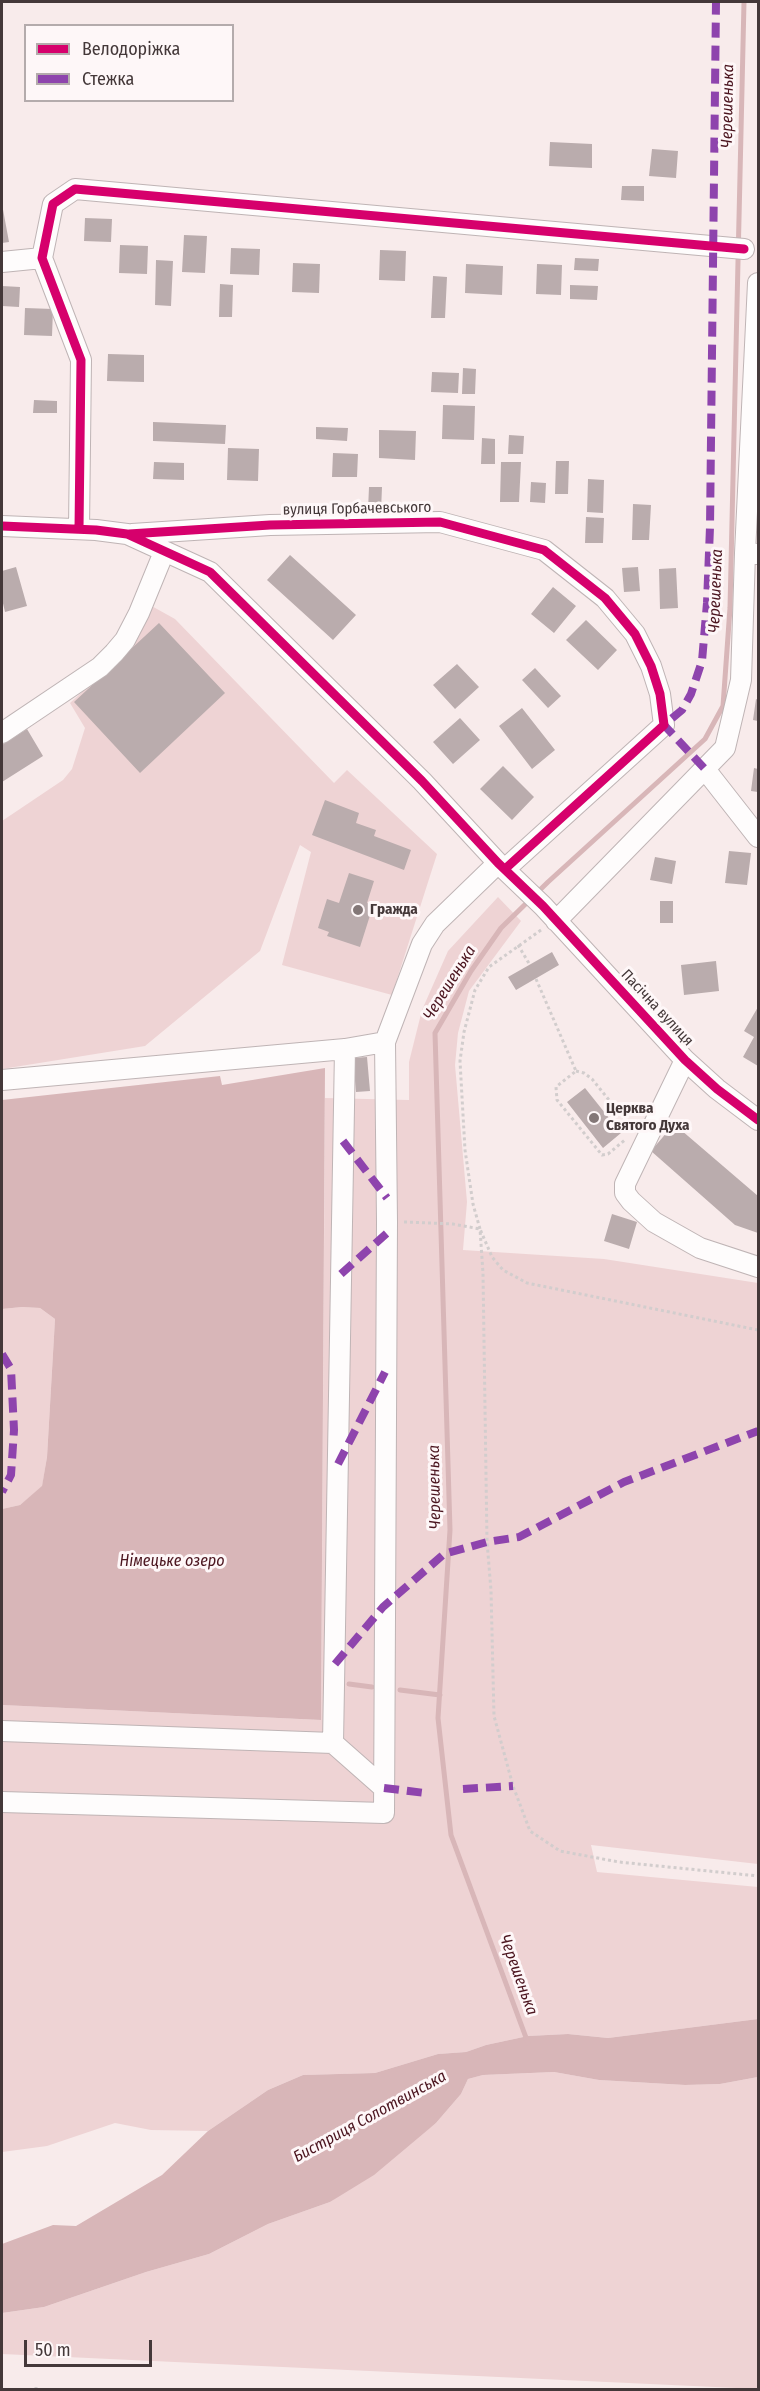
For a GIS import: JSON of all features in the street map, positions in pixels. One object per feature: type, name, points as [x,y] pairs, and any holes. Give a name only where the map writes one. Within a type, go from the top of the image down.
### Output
[{"type":"street","points":[[79,529],[81,360],[42,258],[53,204],[75,189],[744,249]]},
{"type":"street","points":[[2,262],[42,258]]},
{"type":"street","points":[[556,921],[725,748],[741,680],[752,553],[759,283]]},
{"type":"street","name":"вулиця Горбачевського","points":[[127,534],[270,525],[440,522],[544,550],[605,598],[635,634],[651,666],[660,694],[664,726],[502,866]]},
{"type":"street","points":[[2,526],[79,529],[127,534]]},
{"type":"street","name":"Пасічна вулиця","points":[[127,534],[210,572],[422,781],[543,906],[685,1060],[717,1089],[759,1120]]},
{"type":"street","points":[[2,733],[100,667],[114,653],[125,640],[139,613],[164,552]]},
{"type":"street","points":[[704,768],[759,837]]},
{"type":"street","points":[[2,1802],[384,1813],[383,1607],[387,1221],[385,1042],[422,944],[435,924],[502,866]]},
{"type":"street","points":[[2,1080],[345,1049],[385,1042]]},
{"type":"street","points":[[333,1743],[345,1049]]},
{"type":"street","points":[[685,1060],[625,1184],[625,1193],[630,1201],[654,1222],[682,1238],[700,1248],[759,1268]]},
{"type":"street","points":[[2,1731],[333,1743],[384,1788]]},
{"type":"path","points":[[556,921],[489,967],[475,990],[464,1032],[460,1061],[465,1150],[473,1203],[480,1229],[492,1257],[513,1277],[527,1283],[734,1323],[759,1330]]},
{"type":"path","points":[[518,945],[530,965]]},
{"type":"path","points":[[536,979],[576,1071]]},
{"type":"path","points":[[576,1071],[585,1073],[592,1079],[630,1126],[629,1137],[604,1156],[557,1100],[556,1087],[576,1071]]},
{"type":"path","points":[[387,1221],[453,1224],[480,1229]]},
{"type":"path","points":[[480,1229],[483,1273],[487,1542],[491,1590],[494,1716],[513,1786],[530,1831],[560,1851],[619,1862],[759,1876]]},
{"type":"path","points":[[36,2385],[36,2390]]},
{"type":"shaded area","points":[[148,604],[175,619],[334,783],[347,770],[437,854],[392,995],[282,965],[311,852],[300,845],[260,951],[145,1046],[2,1069],[2,821],[63,780],[72,769],[85,728],[70,703],[118,659]]},
{"type":"shaded area","points":[[498,897],[521,921],[469,991],[458,1033],[455,1065],[467,1202],[463,1250],[604,1259],[758,1283],[758,1864],[591,1845],[597,1872],[758,1887],[758,2019],[608,2038],[568,2034],[528,2036],[466,2052],[438,2054],[375,2073],[303,2075],[268,2090],[208,2131],[151,2130],[115,2123],[47,2146],[2,2152],[2,1705],[321,1720],[325,1098],[409,1100],[409,1062],[422,1010],[448,951]]},
{"type":"shaded area","points":[[40,1308],[55,1319],[47,1457],[42,1487],[20,1505],[2,1509],[2,1309]]},
{"type":"shaded area","points":[[554,2072],[599,2080],[685,2085],[720,2084],[758,2077],[758,2389],[2,2354],[2,2313],[44,2307],[146,2272],[209,2254],[268,2224],[330,2202],[436,2123],[461,2094],[468,2079],[483,2075]]},
{"type":"water","name":"Німецьке озеро","points":[[325,1068],[321,1720],[2,1705],[2,1509],[20,1505],[42,1486],[47,1457],[55,1319],[40,1308],[2,1309],[2,1100],[220,1076],[222,1085]]},
{"type":"water","name":"Бистриця Солотвинська","points":[[758,2019],[758,2077],[720,2084],[685,2085],[599,2080],[554,2072],[483,2075],[468,2079],[461,2094],[436,2123],[374,2175],[330,2202],[268,2224],[209,2254],[146,2272],[44,2307],[2,2313],[2,2244],[53,2225],[76,2226],[162,2175],[208,2131],[268,2090],[303,2075],[375,2073],[438,2054],[466,2052],[528,2036],[568,2034],[608,2038]]},
{"type":"building","points":[[550,142],[592,144],[592,168],[549,166]]},
{"type":"building","points":[[652,149],[678,151],[676,178],[649,176]]},
{"type":"building","points":[[622,186],[644,186],[644,201],[621,200]]},
{"type":"building","points":[[2,204],[9,242],[2,243]]},
{"type":"building","points":[[85,218],[112,219],[111,242],[84,241]]},
{"type":"building","points":[[184,235],[207,236],[205,273],[182,272]]},
{"type":"building","points":[[120,245],[148,246],[147,274],[119,273]]},
{"type":"building","points":[[231,248],[260,249],[259,275],[230,274]]},
{"type":"building","points":[[380,250],[406,251],[405,281],[379,280]]},
{"type":"building","points":[[575,258],[599,259],[598,271],[574,270]]},
{"type":"building","points":[[156,260],[173,261],[171,306],[155,305]]},
{"type":"building","points":[[293,263],[320,264],[319,293],[292,292]]},
{"type":"building","points":[[466,264],[503,266],[502,295],[465,293]]},
{"type":"building","points":[[537,264],[562,265],[561,295],[536,294]]},
{"type":"building","points":[[433,276],[447,277],[445,318],[431,318]]},
{"type":"building","points":[[220,284],[233,285],[232,317],[219,317]]},
{"type":"building","points":[[570,285],[598,286],[597,300],[570,299]]},
{"type":"building","points":[[2,286],[20,287],[19,307],[2,306]]},
{"type":"building","points":[[25,308],[53,309],[52,336],[24,335]]},
{"type":"building","points":[[108,354],[144,355],[144,382],[107,381]]},
{"type":"building","points":[[463,368],[476,369],[475,394],[462,394]]},
{"type":"building","points":[[432,372],[459,373],[458,393],[431,392]]},
{"type":"building","points":[[34,400],[57,401],[57,413],[33,413]]},
{"type":"building","points":[[443,405],[475,406],[474,440],[442,439]]},
{"type":"building","points":[[153,422],[226,425],[225,444],[153,441]]},
{"type":"building","points":[[316,427],[348,428],[347,441],[316,439]]},
{"type":"building","points":[[379,430],[416,431],[415,460],[379,458]]},
{"type":"building","points":[[509,435],[524,436],[523,454],[508,454]]},
{"type":"building","points":[[482,438],[495,439],[495,464],[481,464]]},
{"type":"building","points":[[228,448],[259,449],[258,481],[227,480]]},
{"type":"building","points":[[333,453],[358,454],[357,477],[332,477]]},
{"type":"building","points":[[556,461],[569,461],[568,494],[555,494]]},
{"type":"building","points":[[154,462],[184,463],[184,480],[153,479]]},
{"type":"building","points":[[501,462],[521,462],[519,502],[500,502]]},
{"type":"building","points":[[588,479],[604,480],[603,513],[587,512]]},
{"type":"building","points":[[531,482],[546,483],[545,503],[530,502]]},
{"type":"building","points":[[369,487],[382,487],[381,511],[368,510]]},
{"type":"building","points":[[633,504],[651,505],[649,540],[632,540]]},
{"type":"building","points":[[586,517],[604,518],[603,543],[585,543]]},
{"type":"building","points":[[290,555],[356,615],[333,640],[267,580]]},
{"type":"building","points":[[16,567],[27,606],[5,612],[2,599],[2,571]]},
{"type":"building","points":[[638,567],[640,591],[624,592],[622,568]]},
{"type":"building","points":[[676,568],[678,608],[660,609],[659,569]]},
{"type":"building","points":[[553,587],[576,606],[554,633],[531,614]]},
{"type":"building","points":[[586,620],[617,650],[598,670],[566,640]]},
{"type":"building","points":[[159,623],[225,693],[140,773],[74,702]]},
{"type":"building","points":[[457,664],[479,687],[455,709],[433,685]]},
{"type":"building","points":[[535,668],[561,696],[548,708],[522,680]]},
{"type":"building","points":[[756,699],[758,700],[758,721],[753,720]]},
{"type":"building","points":[[522,708],[555,750],[532,769],[499,726]]},
{"type":"building","points":[[460,718],[480,740],[453,764],[433,742]]},
{"type":"building","points":[[27,729],[43,756],[2,782],[2,745]]},
{"type":"building","points":[[503,766],[534,797],[512,820],[480,789]]},
{"type":"building","points":[[754,768],[758,769],[758,792],[751,791]]},
{"type":"building","points":[[325,800],[359,813],[356,823],[376,830],[374,836],[411,850],[404,870],[312,835]]},
{"type":"building","points":[[729,851],[751,853],[747,885],[725,883]]},
{"type":"building","points":[[655,857],[676,861],[672,884],[650,880]]},
{"type":"building","points":[[349,873],[374,881],[367,903],[373,906],[360,947],[327,936],[329,932],[318,928],[327,899],[339,903]]},
{"type":"building","points":[[660,901],[673,901],[673,923],[660,923]]},
{"type":"building","points":[[552,952],[559,965],[516,990],[508,977]]},
{"type":"building","points":[[716,961],[719,991],[684,995],[681,965]]},
{"type":"building","points":[[758,1007],[758,1066],[743,1057],[754,1037],[744,1031]]},
{"type":"building","points":[[367,1057],[370,1091],[356,1092],[353,1058]]},
{"type":"building","name":"Церква Святого Духа","points":[[585,1088],[621,1133],[603,1148],[567,1102]]},
{"type":"building","points":[[674,1124],[758,1196],[758,1233],[735,1225],[651,1151]]},
{"type":"building","points":[[612,1214],[637,1222],[629,1249],[604,1241]]},
{"type":"waterway","name":"Черешенька","points":[[528,2043],[451,1835],[438,1718],[450,1530],[435,1033],[471,971],[501,928],[548,882],[705,739],[723,706],[730,608],[744,2]]},
{"type":"waterway","points":[[349,1684],[372,1687]]},
{"type":"waterway","points":[[400,1690],[440,1695]]},
{"type":"marked path","points":[[704,768],[664,725],[682,710],[691,694],[702,661],[707,603],[710,527],[716,2]]},
{"type":"marked path","points":[[343,1141],[387,1198]]},
{"type":"marked path","points":[[341,1274],[387,1233]]},
{"type":"marked path","points":[[2,1354],[11,1369],[14,1430],[11,1475],[2,1492]]},
{"type":"marked path","points":[[338,1464],[385,1372]]},
{"type":"marked path","points":[[335,1664],[383,1607],[444,1554],[487,1542],[519,1537],[624,1482],[758,1431]]},
{"type":"marked path","points":[[463,1789],[513,1786]]},
{"type":"marked path","points":[[384,1788],[425,1793]]},
{"type":"cycle path","points":[[79,529],[81,360],[42,258],[53,204],[75,189],[744,249]]},
{"type":"cycle path","points":[[129,534],[270,525],[440,522],[544,550],[605,598],[635,634],[651,666],[660,694],[664,725],[505,869]]},
{"type":"cycle path","points":[[2,526],[96,530],[127,534],[210,572],[422,781],[498,863],[543,906],[685,1060],[717,1089],[758,1120]]},
{"type":"place","name":"Гражда","points":[[358,910]]},
{"type":"place","name":"Церква Святого Духа","points":[[594,1118]]}]
